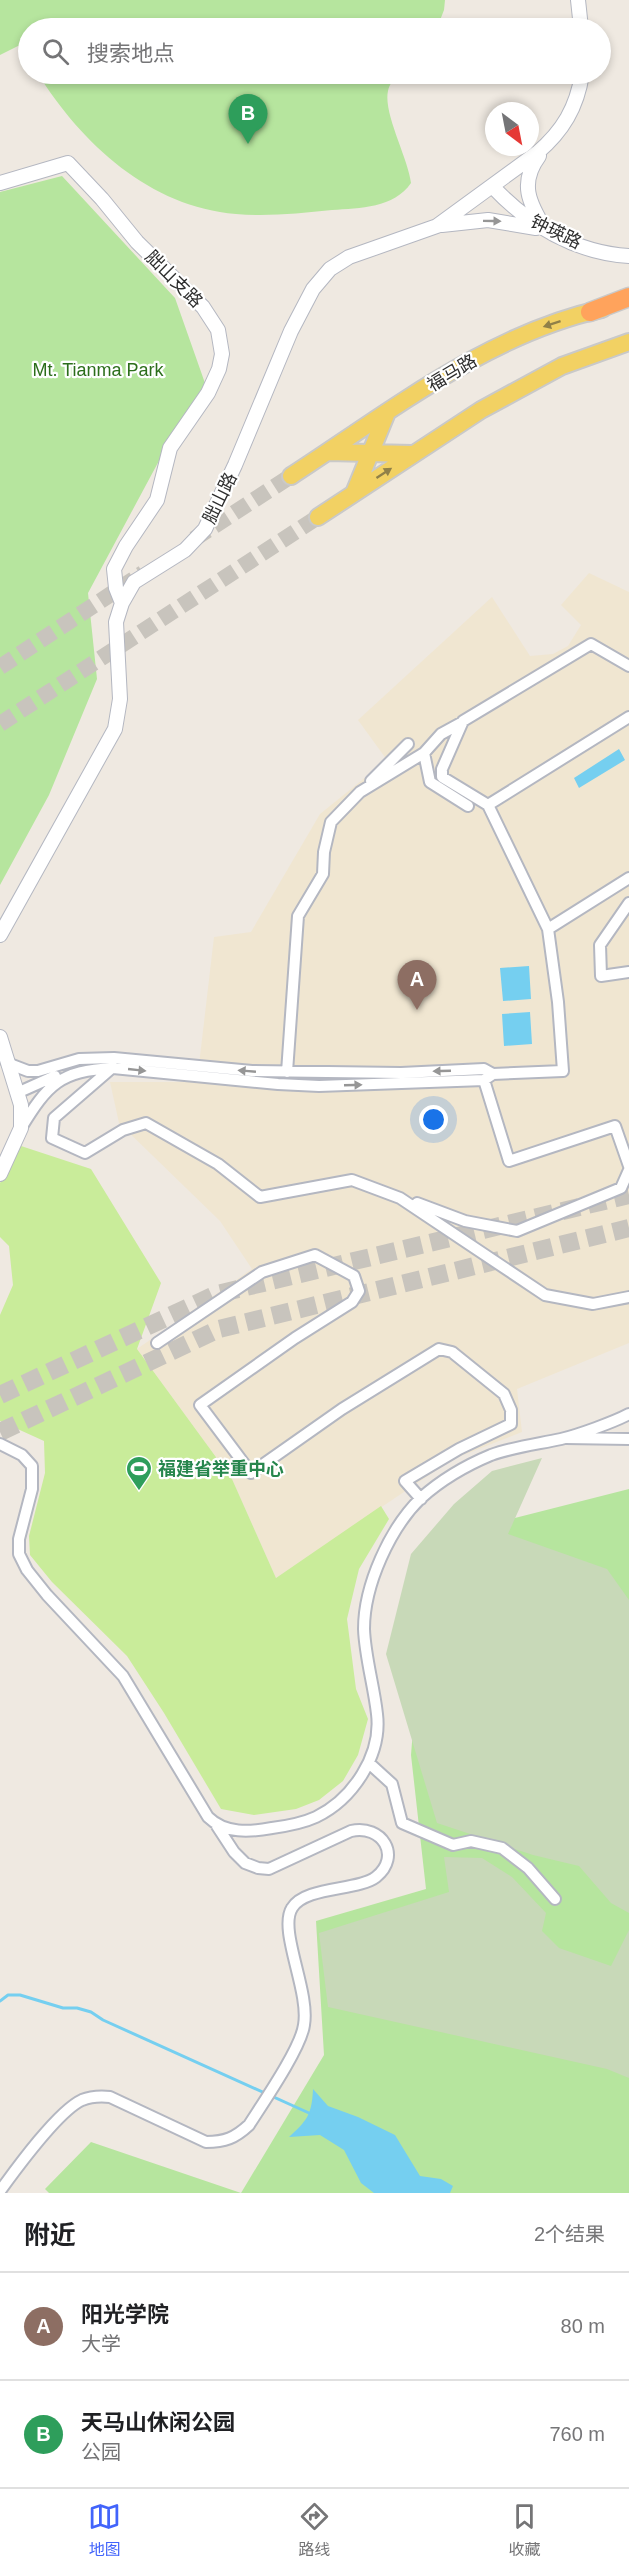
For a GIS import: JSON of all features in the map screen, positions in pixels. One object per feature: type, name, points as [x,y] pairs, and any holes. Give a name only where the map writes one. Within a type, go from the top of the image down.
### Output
[{"type":"highway","points":[[590,312],[629,297]]},
{"type":"main road","name":"福马路","points":[[291,476],[483,354],[547,325],[629,303]]},
{"type":"main road","points":[[318,517],[481,410],[562,366],[629,342]]},
{"type":"main road","points":[[354,493],[386,415]]},
{"type":"main road","points":[[386,415],[383,429],[386,444],[397,452],[412,454]]},
{"type":"main road","points":[[328,452],[412,454]]},
{"type":"main road","points":[[328,452],[343,456],[353,466],[357,479],[354,493]]},
{"type":"street","points":[[578,0],[580,18]]},
{"type":"street","points":[[546,230],[527,192],[530,172],[545,147],[572,112],[580,84]]},
{"type":"street","name":"胐山路","points":[[0,935],[115,729],[120,699],[116,622],[122,603],[134,582],[185,550],[205,529],[236,465],[299,313],[320,280],[330,269],[349,257],[437,226],[545,147]]},
{"type":"street","name":"胐山支路","points":[[0,183],[68,163],[102,199],[137,242],[203,307],[218,330],[222,354],[219,369],[208,393],[170,448],[157,500],[126,546],[114,569],[116,588],[122,603]]},
{"type":"street","name":"钟瑛路","points":[[493,187],[523,216],[546,230],[595,250],[629,256]]},
{"type":"street","points":[[437,226],[472,221],[501,221],[546,230]]},
{"type":"street","points":[[360,792],[424,753],[441,734],[591,644],[629,666]]},
{"type":"street","points":[[488,805],[629,717]]},
{"type":"street","points":[[17,1093],[60,1072],[79,1059],[328,1086],[563,1071],[558,1002],[548,929],[488,805],[442,777],[442,769],[464,721]]},
{"type":"street","points":[[287,1072],[298,916],[323,874],[324,852],[332,822],[408,744]]},
{"type":"street","points":[[424,753],[430,782],[468,807]]},
{"type":"street","points":[[548,929],[629,878]]},
{"type":"street","points":[[629,903],[600,945],[601,976],[629,972]]},
{"type":"street","points":[[0,1037],[21,1105],[21,1128]]},
{"type":"street","points":[[8,1063],[28,1071],[60,1072]]},
{"type":"street","points":[[114,1063],[54,1118],[52,1138],[85,1153],[123,1130],[146,1123],[219,1164],[260,1197],[352,1180],[465,1221],[517,1231],[621,1188],[629,1168],[615,1126],[509,1161],[489,1077],[484,1070],[223,1074]]},
{"type":"street","points":[[0,1174],[21,1128],[60,1072]]},
{"type":"street","points":[[326,1073],[328,1086]]},
{"type":"street","points":[[400,1198],[544,1295],[593,1304],[629,1297]]},
{"type":"street","points":[[157,1343],[262,1272],[315,1255],[354,1276],[359,1291],[352,1302],[295,1338],[200,1405],[251,1473],[342,1409],[439,1349],[452,1352],[504,1394],[511,1410],[511,1424],[459,1449],[405,1481],[421,1499]]},
{"type":"street","points":[[217,1826],[230,1830],[264,1829],[291,1825],[317,1817],[344,1796],[370,1764],[377,1716],[364,1628],[372,1580],[388,1544],[421,1499],[450,1478],[490,1455],[565,1438],[629,1414]]},
{"type":"street","points":[[565,1438],[629,1440]]},
{"type":"street","points":[[0,1444],[22,1455],[32,1466],[32,1489],[19,1539],[19,1554],[27,1570],[47,1595],[123,1676],[208,1818],[217,1826],[234,1852],[246,1863],[258,1869],[278,1867],[351,1831],[363,1829],[376,1832],[384,1842],[389,1855],[385,1867],[375,1879],[301,1898],[292,1908],[287,1929],[304,1994],[304,2027],[299,2040],[249,2126],[237,2136],[223,2142],[206,2142],[110,2097],[97,2096],[81,2101],[69,2109],[0,2191]]},
{"type":"street","points":[[370,1764],[392,1784],[402,1823],[453,1845],[471,1841],[502,1848],[528,1868],[555,1899]]},
{"type":"shaded area","points":[[589,573],[629,592],[629,1343],[517,1389],[522,1432],[453,1459],[276,1578],[232,1479],[137,1349],[252,1269],[220,1221],[119,1123],[110,1082],[197,1082],[214,937],[251,932],[320,814],[387,760],[358,720],[492,597],[530,656],[553,654],[568,646],[581,625],[561,605]]},
{"type":"green space","points":[[0,0],[445,0],[441,18],[18,18],[18,46],[0,55]]},
{"type":"green space","points":[[45,84],[391,84],[387,100],[389,111],[411,183],[404,191],[386,202],[365,207],[260,215],[205,209],[175,199],[121,168],[75,124]]},
{"type":"green space","name":"Mt. Tianma Park","points":[[62,176],[175,298],[206,386],[168,444],[88,593],[97,679],[49,795],[0,885],[0,192]]},
{"type":"green space","name":"福建省举重中心","points":[[21,1146],[91,1169],[161,1283],[137,1349],[232,1479],[276,1578],[381,1506],[389,1519],[359,1569],[347,1619],[356,1689],[368,1719],[358,1755],[343,1781],[319,1800],[296,1809],[254,1815],[221,1809],[127,1656],[52,1582],[30,1555],[29,1536],[45,1473],[44,1441],[0,1421],[0,1315],[13,1285],[9,1246],[0,1237],[0,1183]]},
{"type":"green space","points":[[542,1458],[508,1534],[607,1569],[629,1600],[629,1913],[611,1903],[579,1866],[533,1855],[437,1823],[386,1654],[411,1554],[454,1504],[492,1471]]},
{"type":"green space","points":[[629,1489],[629,2193],[241,2193],[324,2055],[316,1921],[426,1889],[411,1755],[428,1540]]},
{"type":"green space","points":[[444,1857],[482,1858],[512,1877],[546,1913],[542,1931],[559,1948],[611,1966],[629,1930],[629,2078],[607,2069],[328,2007],[319,1933],[449,1892]]},
{"type":"green space","points":[[91,2142],[241,2193],[49,2193],[45,2189]]},
{"type":"water","points":[[619,749],[625,760],[579,788],[574,778]]},
{"type":"water","points":[[529,966],[531,999],[503,1001],[500,968]]},
{"type":"water","points":[[530,1012],[532,1044],[504,1046],[502,1014]]},
{"type":"water","points":[[313,2089],[328,2106],[358,2117],[395,2135],[420,2176],[441,2179],[453,2186],[450,2193],[374,2193],[361,2183],[344,2150],[320,2135],[289,2137],[307,2116]]},
{"type":"waterway","points":[[0,2001],[8,1995],[20,1995],[63,2008],[77,2008],[91,2012],[103,2020],[309,2113]]},
{"type":"tunnel","points":[[194,539],[291,476]]},
{"type":"tunnel","points":[[0,724],[318,517]]},
{"type":"tunnel","points":[[0,667],[143,573]]},
{"type":"tunnel","points":[[0,1395],[217,1294],[629,1195]]},
{"type":"tunnel","points":[[0,1432],[219,1329],[629,1228]]},
{"type":"place","name":"天马山休闲公园","points":[[248,144]]},
{"type":"place","name":"阳光学院","points":[[417,1010]]},
{"type":"place","name":"福建省举重中心","points":[[139,1492]]}]
